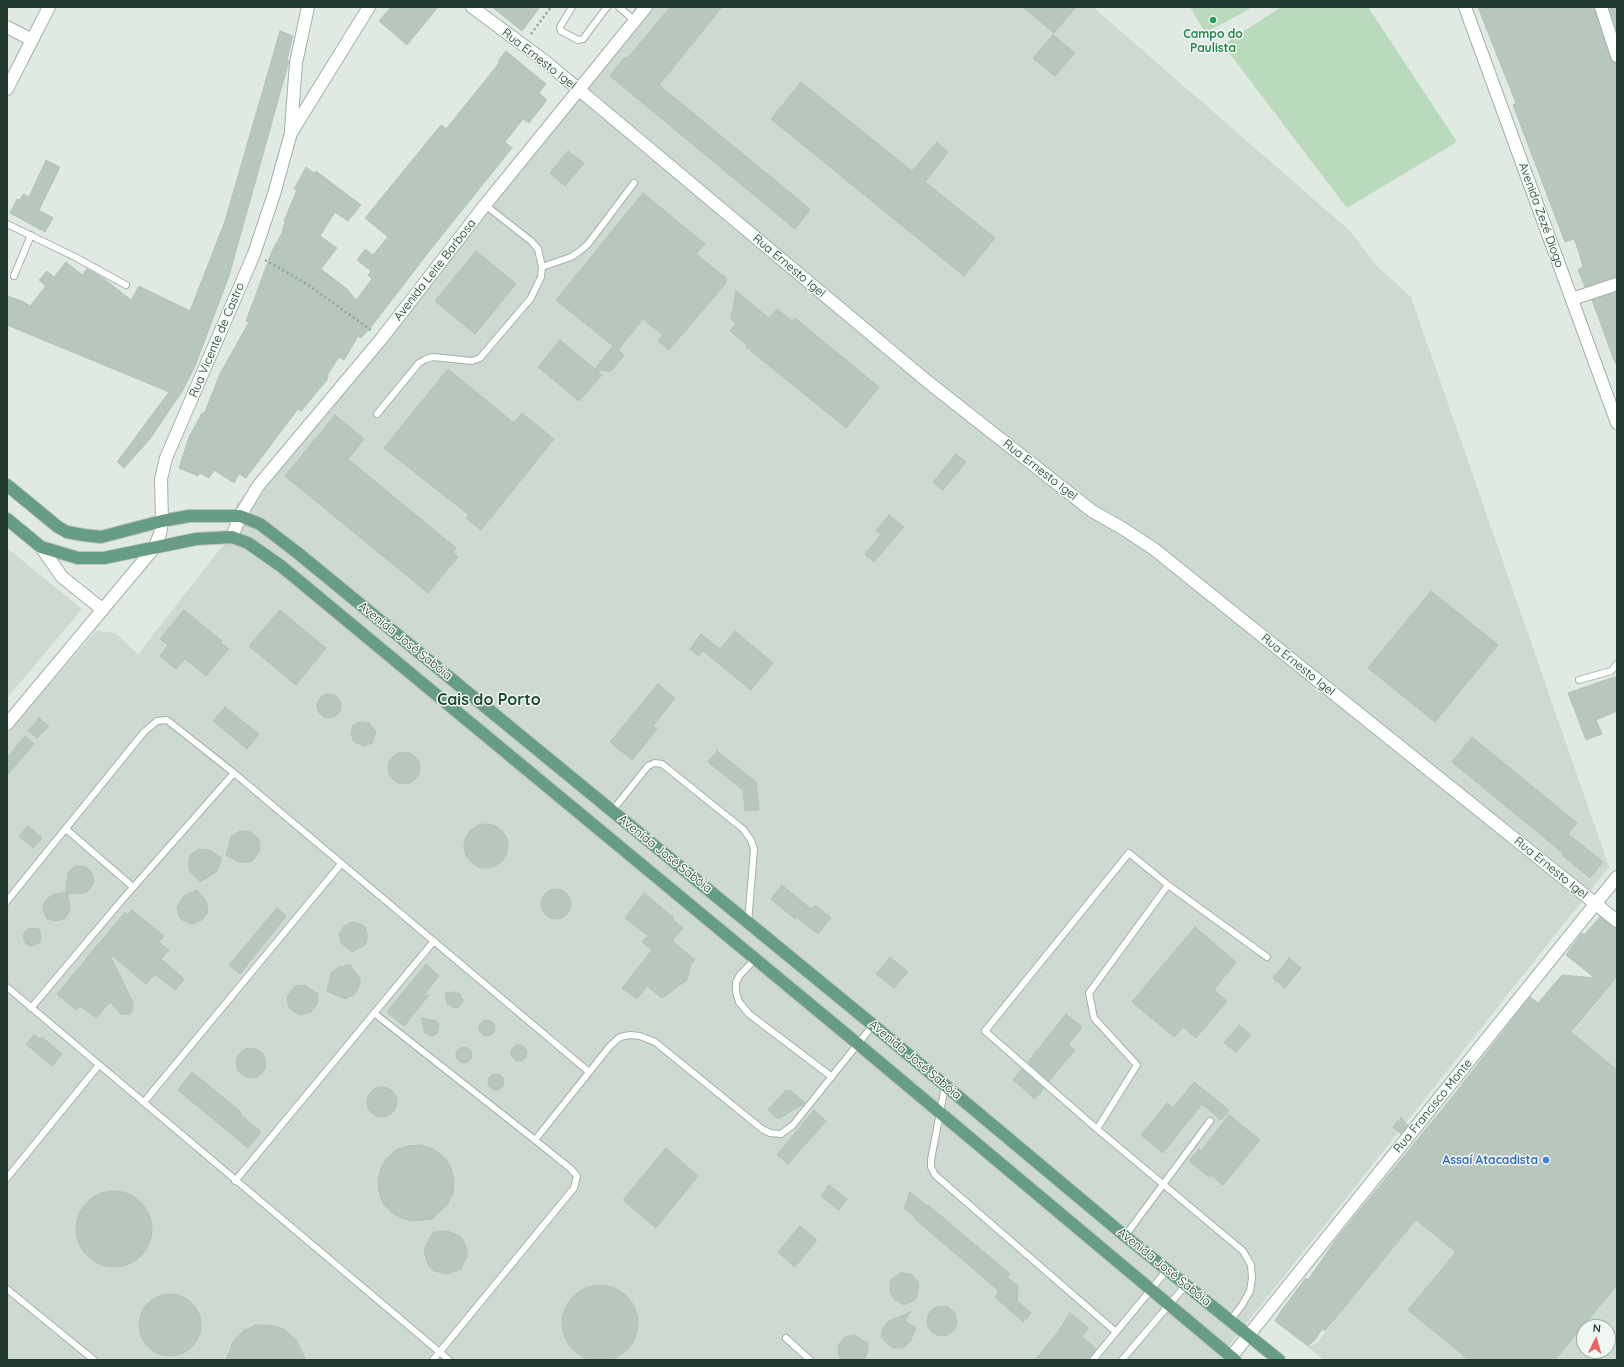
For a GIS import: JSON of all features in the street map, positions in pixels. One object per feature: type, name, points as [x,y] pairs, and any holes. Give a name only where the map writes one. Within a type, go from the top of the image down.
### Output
[{"type":"main road","name":"Avenida José Sabóia","points":[[7,485],[58,527],[67,532],[100,537],[162,520],[189,516],[240,516],[260,524],[299,554],[873,1025],[1125,1236],[1279,1360]]},
{"type":"main road","name":"Avenida José Sabóia","points":[[7,519],[41,546],[78,558],[104,558],[196,539],[232,537],[248,543],[281,566],[858,1044],[1168,1306],[1233,1358]]},
{"type":"street","points":[[7,89],[49,7]]},
{"type":"street","name":"Rua Vicente de Castro","points":[[154,548],[160,534],[162,520],[161,479],[166,458],[254,254],[274,194],[291,133],[296,64],[308,7]]},
{"type":"street","name":"Rua Vicente de Castro","points":[[291,133],[369,7]]},
{"type":"street","name":"Rua Ernesto Igel","points":[[472,7],[578,90],[928,382],[1092,511],[1154,549],[1617,921]]},
{"type":"street","name":"Avenida Leite Barbosa","points":[[232,537],[240,516],[258,486],[382,338],[485,205],[646,7]]},
{"type":"street","name":"Avenida Zezé Diogo","points":[[1465,7],[1617,423]]},
{"type":"street","points":[[1601,7],[1617,56]]},
{"type":"street","points":[[7,27],[32,40]]},
{"type":"street","points":[[1572,299],[1617,284]]},
{"type":"street","points":[[41,546],[62,577],[102,609]]},
{"type":"street","points":[[7,724],[154,548]]},
{"type":"street","name":"Rua Francisco Monte","points":[[1233,1358],[1248,1334],[1596,905],[1617,877]]},
{"type":"lane","points":[[572,7],[560,27],[561,31],[578,40],[583,39],[607,7]]},
{"type":"lane","points":[[619,7],[635,21]]},
{"type":"lane","points":[[542,267],[571,257],[580,252],[588,244],[634,183]]},
{"type":"lane","points":[[377,414],[419,363],[426,359],[433,357],[472,361],[480,358],[530,298],[540,277],[542,267],[538,249],[531,241],[485,205]]},
{"type":"lane","points":[[7,224],[31,235],[126,286]]},
{"type":"lane","points":[[14,276],[31,235]]},
{"type":"lane","points":[[1579,680],[1611,671],[1617,664]]},
{"type":"lane","points":[[7,901],[144,732],[151,725],[161,720],[167,720],[234,773],[588,1071]]},
{"type":"lane","points":[[612,811],[648,766],[655,763],[662,764],[737,824],[751,840],[754,849],[748,923]]},
{"type":"lane","points":[[31,1008],[234,773]]},
{"type":"lane","points":[[66,829],[134,887]]},
{"type":"lane","points":[[1230,1321],[1250,1291],[1252,1278],[1251,1265],[1243,1251],[1097,1129],[985,1031],[1129,853],[1168,885],[1267,956]]},
{"type":"lane","points":[[144,1102],[341,864]]},
{"type":"lane","points":[[1097,1129],[1137,1065],[1094,1018],[1089,993],[1168,885]]},
{"type":"lane","points":[[235,1181],[434,941]]},
{"type":"lane","points":[[755,959],[740,975],[736,982],[736,992],[740,1002],[749,1014],[832,1077]]},
{"type":"lane","points":[[7,987],[235,1181],[449,1360]]},
{"type":"lane","points":[[374,1013],[535,1140],[577,1176],[574,1188],[433,1360]]},
{"type":"lane","points":[[535,1140],[588,1071],[610,1046],[620,1037],[630,1035],[640,1036],[655,1042],[762,1129],[770,1133],[781,1134],[793,1125],[873,1025]]},
{"type":"lane","points":[[7,1177],[99,1065]]},
{"type":"lane","points":[[945,1086],[941,1114],[931,1160],[931,1167],[935,1175],[1116,1332]]},
{"type":"lane","points":[[1125,1236],[1210,1121]]},
{"type":"lane","points":[[1093,1360],[1167,1270]]},
{"type":"lane","points":[[1122,1360],[1186,1285]]},
{"type":"lane","points":[[7,1289],[89,1359]]},
{"type":"lane","points":[[786,1338],[810,1360]]},
{"type":"path","points":[[522,45],[551,7]]},
{"type":"path","points":[[254,254],[307,284],[382,338]]},
{"type":"shaded area","points":[[637,7],[1093,7],[1349,230],[1377,266],[1411,297],[1609,867],[1223,1353],[1225,1360],[7,1360],[7,733],[96,631],[116,633],[138,654],[224,544],[236,505],[412,291]]},
{"type":"shaded area","points":[[7,548],[82,609],[7,698]]},
{"type":"shaded area","points":[[1617,978],[1617,1360],[1324,1360],[1308,1347],[1318,1342],[1345,1307]]},
{"type":"green space","name":"Campo do Paulista","points":[[1190,7],[1253,7],[1205,33]]},
{"type":"green space","points":[[1281,7],[1368,7],[1457,142],[1347,208],[1223,45]]},
{"type":"building","points":[[391,7],[438,7],[407,45],[379,21]]},
{"type":"building","points":[[492,7],[540,7],[522,31]]},
{"type":"building","points":[[670,7],[722,7],[659,85],[810,209],[795,229],[610,76],[625,57],[627,59]]},
{"type":"building","points":[[1023,7],[1076,7],[1054,33]]},
{"type":"building","points":[[1478,7],[1594,7],[1610,58],[1612,62],[1617,63],[1617,277],[1585,287],[1578,270],[1583,267],[1579,252],[1574,239],[1565,242],[1513,105],[1516,103]]},
{"type":"building","points":[[1609,7],[1617,7],[1617,32]]},
{"type":"building","points":[[280,31],[293,36],[287,60],[289,61],[229,276],[195,366],[183,390],[150,439],[124,468],[117,462],[169,392],[7,325],[7,296],[22,301],[30,306],[46,286],[39,280],[47,271],[54,277],[66,262],[82,275],[87,269],[103,278],[131,300],[139,286],[190,311],[225,221]]},
{"type":"building","points":[[1053,35],[1075,53],[1055,76],[1033,58]]},
{"type":"building","points":[[506,51],[546,84],[539,93],[547,100],[529,123],[523,119],[505,142],[512,148],[371,327],[361,338],[358,336],[344,360],[339,357],[328,374],[327,380],[301,411],[298,409],[246,478],[239,474],[234,483],[214,470],[209,478],[200,473],[198,476],[179,468],[189,437],[202,413],[204,414],[220,374],[249,322],[246,321],[272,251],[282,233],[284,221],[297,190],[294,189],[306,167],[314,173],[316,171],[361,205],[348,221],[335,212],[320,236],[337,248],[321,269],[347,289],[356,300],[372,279],[368,275],[371,271],[357,260],[365,249],[373,255],[388,237],[365,218],[441,125],[446,129],[500,62],[498,61]]},
{"type":"building","points":[[801,82],[912,171],[937,142],[948,152],[925,182],[995,238],[964,276],[771,119]]},
{"type":"building","points":[[568,151],[584,163],[565,186],[550,173]]},
{"type":"building","points":[[46,160],[60,167],[39,210],[53,218],[45,232],[10,213],[17,199],[20,200],[23,194],[29,197]]},
{"type":"building","points":[[643,193],[705,244],[696,254],[726,278],[726,283],[669,350],[658,341],[663,335],[643,319],[618,350],[556,300]]},
{"type":"building","points":[[476,251],[516,284],[475,334],[435,301]]},
{"type":"building","points":[[736,291],[769,318],[777,309],[792,321],[795,318],[879,387],[846,428],[746,347],[747,345],[730,331],[736,323],[731,319]]},
{"type":"building","points":[[1617,292],[1617,363],[1615,363],[1592,300]]},
{"type":"building","points":[[560,340],[595,369],[613,346],[624,355],[611,371],[596,370],[602,375],[579,401],[538,367]]},
{"type":"building","points":[[448,369],[514,423],[522,413],[554,439],[481,530],[466,518],[469,515],[384,448]]},
{"type":"building","points":[[335,415],[364,439],[348,459],[456,548],[453,553],[458,557],[428,593],[285,476]]},
{"type":"building","points":[[956,454],[966,462],[943,490],[933,482]]},
{"type":"building","points":[[889,515],[904,527],[874,562],[865,554],[881,534],[876,531]]},
{"type":"building","points":[[1431,591],[1498,645],[1435,722],[1368,668]]},
{"type":"building","points":[[184,610],[222,641],[220,643],[229,649],[206,676],[185,659],[176,669],[160,656],[168,645],[160,639]]},
{"type":"building","points":[[280,610],[326,648],[296,685],[249,646]]},
{"type":"building","points":[[735,631],[773,663],[751,690],[703,651],[699,656],[690,649],[701,634],[720,649]]},
{"type":"building","points":[[1617,676],[1617,711],[1596,720],[1602,734],[1586,740],[1568,693]]},
{"type":"building","points":[[658,684],[675,698],[653,726],[657,729],[632,760],[610,742]]},
{"type":"building","points":[[329,694],[338,697],[341,706],[338,715],[329,718],[320,715],[317,706],[320,697]]},
{"type":"building","points":[[225,707],[259,734],[247,749],[213,721]]},
{"type":"building","points":[[39,718],[49,726],[37,738],[28,731]]},
{"type":"building","points":[[361,722],[369,723],[376,732],[372,743],[365,746],[354,742],[351,734],[353,725]]},
{"type":"building","points":[[25,736],[34,744],[7,775],[7,758]]},
{"type":"building","points":[[1472,737],[1577,823],[1568,834],[1603,862],[1590,878],[1562,855],[1563,853],[1452,762]]},
{"type":"building","points":[[717,751],[756,782],[759,810],[745,811],[743,790],[708,762]]},
{"type":"building","points":[[404,752],[415,757],[420,768],[415,779],[404,784],[393,779],[388,768],[393,757]]},
{"type":"building","points":[[486,824],[498,828],[504,834],[508,846],[504,858],[498,864],[486,868],[474,864],[468,858],[464,846],[468,834],[474,828]]},
{"type":"building","points":[[28,826],[42,838],[33,848],[19,836]]},
{"type":"building","points":[[240,831],[251,832],[259,839],[260,850],[250,862],[239,862],[226,855],[231,837]]},
{"type":"building","points":[[199,849],[209,850],[222,858],[216,872],[200,882],[190,872],[188,863],[191,854]]},
{"type":"building","points":[[75,866],[84,866],[91,871],[94,880],[93,884],[88,891],[83,893],[68,894],[70,908],[64,919],[56,921],[47,919],[43,910],[45,901],[52,895],[66,892],[68,873]]},
{"type":"building","points":[[782,885],[811,909],[815,905],[831,918],[818,934],[796,917],[795,919],[771,899]]},
{"type":"building","points":[[556,889],[567,893],[571,904],[567,915],[556,919],[545,915],[541,904],[545,893]]},
{"type":"building","points":[[197,890],[206,901],[208,912],[202,920],[192,924],[182,920],[179,916],[177,907],[184,896]]},
{"type":"building","points":[[644,893],[674,918],[672,919],[683,928],[672,941],[695,960],[691,964],[687,980],[662,998],[647,986],[637,999],[622,988],[652,950],[642,942],[648,936],[625,918]]},
{"type":"building","points":[[277,908],[286,916],[240,974],[229,965]]},
{"type":"building","points":[[132,910],[164,936],[159,942],[169,950],[161,959],[184,979],[175,990],[155,974],[146,984],[109,953],[133,1003],[133,1009],[130,1014],[121,1014],[110,1002],[96,1018],[80,1006],[76,1010],[57,994],[125,912],[128,915]]},
{"type":"building","points":[[1600,917],[1617,928],[1617,977],[1571,1032],[1617,1070],[1617,1285],[1589,1319],[1576,1319],[1576,1335],[1555,1360],[1469,1360],[1408,1310],[1456,1252],[1416,1220],[1325,1331],[1322,1329],[1315,1340],[1308,1346],[1275,1321],[1281,1311],[1306,1278],[1308,1280],[1337,1238],[1452,1097],[1530,997],[1538,1003],[1562,975],[1595,978],[1566,955],[1582,933],[1584,935]]},
{"type":"building","points":[[352,922],[361,924],[365,927],[368,936],[365,945],[352,952],[341,943],[339,934],[344,926]]},
{"type":"building","points":[[1195,927],[1236,962],[1214,990],[1227,1001],[1196,1038],[1183,1027],[1174,1037],[1132,1002]]},
{"type":"building","points":[[31,928],[39,929],[41,937],[39,943],[31,946],[26,944],[23,936],[26,930]]},
{"type":"building","points":[[890,957],[908,972],[894,988],[876,974]]},
{"type":"building","points":[[1289,958],[1301,968],[1285,988],[1273,978]]},
{"type":"building","points":[[426,964],[439,976],[423,996],[429,995],[404,1026],[387,1012]]},
{"type":"building","points":[[350,965],[360,979],[360,984],[355,994],[345,999],[327,991],[331,973],[339,967]]},
{"type":"building","points":[[305,985],[318,994],[317,1004],[311,1012],[301,1015],[289,1007],[287,998],[292,989],[296,986]]},
{"type":"building","points":[[455,992],[460,994],[463,1001],[459,1007],[454,1008],[447,1003],[445,993]]},
{"type":"building","points":[[1066,1014],[1082,1027],[1068,1045],[1075,1050],[1049,1081],[1028,1062]]},
{"type":"building","points":[[421,1018],[437,1021],[439,1026],[437,1033],[433,1036],[425,1033]]},
{"type":"building","points":[[487,1020],[493,1022],[495,1028],[493,1034],[487,1036],[481,1034],[479,1028],[481,1022]]},
{"type":"building","points":[[1239,1025],[1251,1035],[1236,1052],[1224,1043]]},
{"type":"building","points":[[34,1035],[40,1039],[42,1037],[62,1054],[52,1066],[26,1044]]},
{"type":"building","points":[[519,1045],[525,1047],[527,1053],[525,1059],[519,1061],[513,1059],[511,1053],[513,1047]]},
{"type":"building","points":[[464,1047],[470,1049],[472,1055],[470,1061],[464,1063],[458,1061],[456,1055],[458,1049]]},
{"type":"building","points":[[251,1048],[257,1049],[265,1057],[265,1069],[257,1077],[251,1078],[245,1077],[237,1069],[236,1063],[237,1057],[245,1049]]},
{"type":"building","points":[[1022,1069],[1044,1088],[1035,1099],[1013,1080]]},
{"type":"building","points":[[192,1072],[241,1112],[240,1114],[261,1132],[248,1148],[178,1090]]},
{"type":"building","points":[[493,1074],[499,1074],[504,1079],[502,1088],[499,1090],[493,1090],[488,1085],[488,1079]]},
{"type":"building","points":[[1194,1082],[1229,1110],[1221,1120],[1202,1104],[1163,1153],[1141,1135],[1167,1103],[1173,1108]]},
{"type":"building","points":[[382,1087],[388,1088],[396,1096],[396,1108],[388,1116],[382,1117],[376,1116],[368,1108],[367,1102],[368,1096],[376,1088]]},
{"type":"building","points":[[786,1090],[788,1092],[790,1090],[805,1103],[778,1119],[768,1110]]},
{"type":"building","points":[[814,1110],[826,1121],[788,1164],[777,1155]]},
{"type":"building","points":[[1229,1115],[1260,1140],[1223,1185],[1211,1175],[1209,1177],[1189,1161],[1199,1149],[1201,1151]]},
{"type":"building","points":[[1401,1118],[1408,1125],[1401,1134],[1393,1127]]},
{"type":"building","points":[[420,1145],[433,1149],[444,1157],[451,1168],[454,1180],[453,1194],[447,1205],[432,1219],[413,1221],[401,1218],[391,1212],[383,1203],[379,1192],[378,1180],[381,1168],[387,1158],[396,1150],[407,1146]]},
{"type":"building","points":[[666,1148],[698,1176],[656,1228],[623,1200]]},
{"type":"building","points":[[829,1185],[847,1199],[839,1210],[821,1196]]},
{"type":"building","points":[[114,1191],[128,1194],[141,1202],[149,1215],[152,1229],[149,1243],[141,1256],[128,1264],[114,1267],[100,1264],[87,1256],[79,1243],[76,1229],[79,1215],[87,1202],[100,1194]]},
{"type":"building","points":[[910,1192],[927,1206],[928,1205],[1010,1274],[1007,1277],[1018,1286],[1017,1301],[1031,1313],[1023,1322],[995,1297],[999,1291],[904,1208]]},
{"type":"building","points":[[800,1226],[817,1240],[795,1267],[778,1252]]},
{"type":"building","points":[[448,1231],[461,1237],[467,1249],[467,1256],[461,1269],[448,1274],[434,1271],[429,1266],[424,1253],[433,1232]]},
{"type":"building","points":[[901,1273],[911,1274],[918,1281],[919,1286],[916,1299],[904,1305],[894,1299],[890,1291],[890,1282]]},
{"type":"building","points":[[600,1285],[614,1288],[627,1296],[635,1309],[638,1323],[635,1337],[627,1350],[614,1358],[600,1361],[586,1358],[573,1350],[565,1337],[562,1323],[565,1309],[573,1296],[586,1288]]},
{"type":"building","points":[[170,1294],[182,1297],[192,1303],[198,1313],[201,1325],[198,1337],[192,1347],[182,1353],[170,1356],[158,1353],[148,1347],[142,1337],[139,1325],[142,1313],[148,1303],[158,1297]]},
{"type":"building","points":[[942,1306],[953,1310],[957,1321],[953,1332],[942,1336],[931,1332],[927,1321],[931,1310]]},
{"type":"building","points":[[910,1312],[905,1321],[916,1328],[910,1342],[902,1348],[892,1348],[881,1337],[883,1328],[889,1321]]},
{"type":"building","points":[[1070,1313],[1089,1328],[1082,1336],[1096,1349],[1089,1360],[1035,1360],[1058,1332]]},
{"type":"building","points":[[256,1325],[271,1325],[285,1330],[296,1340],[306,1360],[226,1360],[233,1342],[243,1331]]},
{"type":"building","points":[[854,1335],[868,1343],[867,1354],[864,1360],[841,1360],[838,1353],[839,1344],[845,1337]]},
{"type":"place","name":"Campo do Paulista","points":[[1213,20]]},
{"type":"place","name":"Assaí Atacadista","points":[[1546,1160]]},
{"type":"district","name":"Cais do Porto","points":[[489,700]]}]
